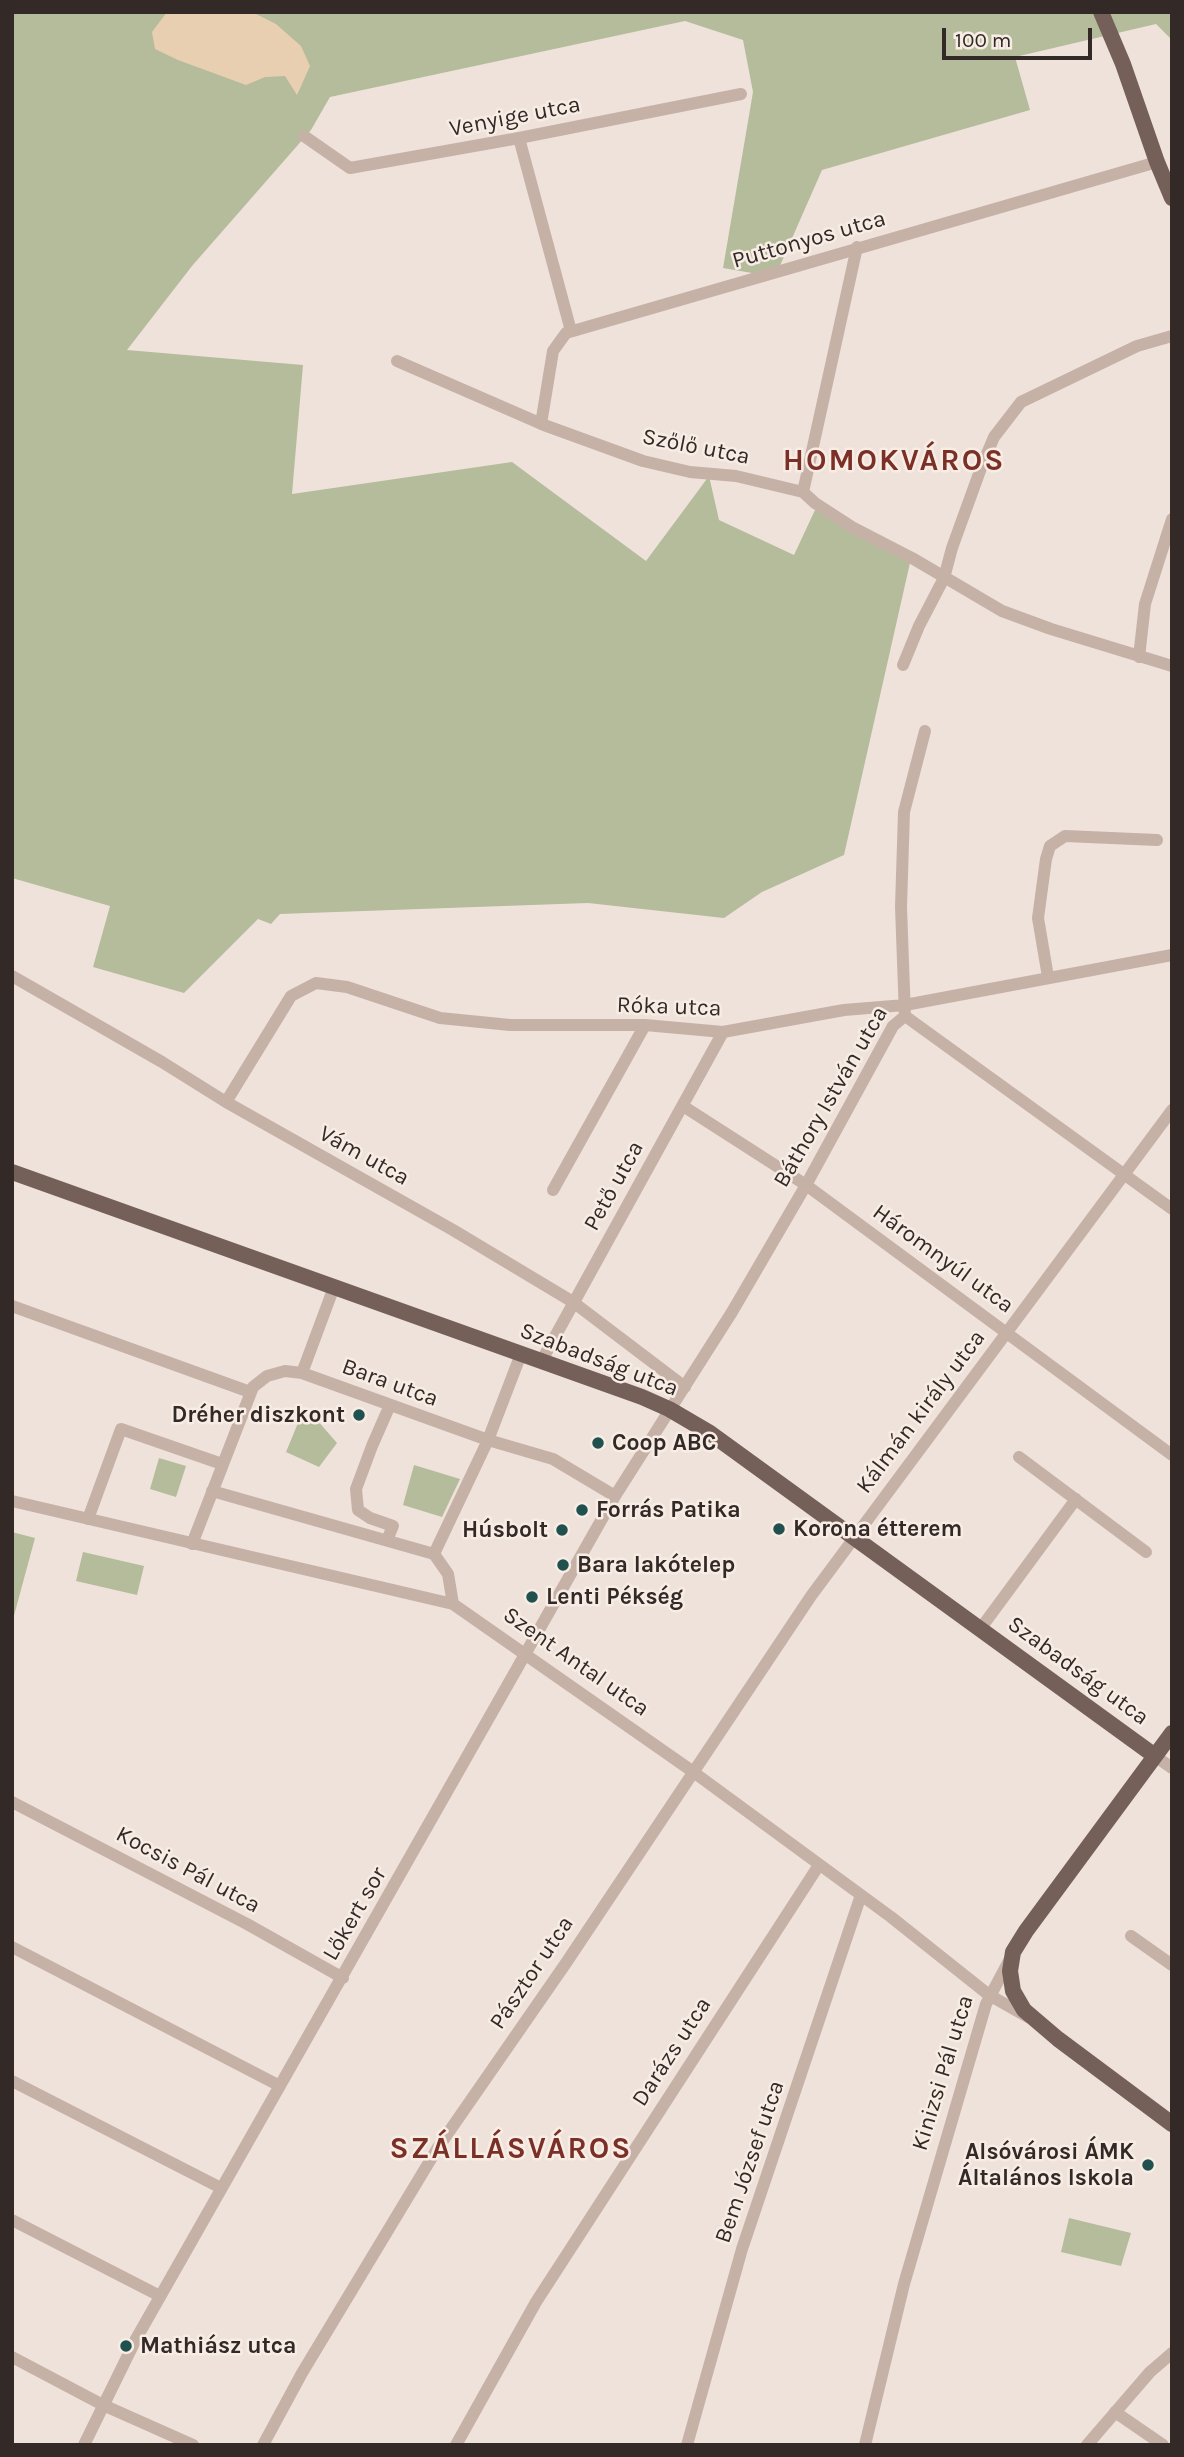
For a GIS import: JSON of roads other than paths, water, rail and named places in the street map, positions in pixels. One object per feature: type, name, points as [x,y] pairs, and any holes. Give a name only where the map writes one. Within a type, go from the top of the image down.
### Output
[{"type":"main road","points":[[1101,12],[1172,198]]},
{"type":"main road","name":"Szabadság utca","points":[[12,1172],[669,1409],[710,1433],[1155,1756]]},
{"type":"main road","name":"Kinizsi Pál utca","points":[[1013,1952],[1172,1733]]},
{"type":"main road","name":"Szent Antal utca","points":[[1013,1952],[1010,1971],[1013,1991],[1024,2010],[1172,2124]]},
{"type":"street","name":"Venyige utca","points":[[304,136],[350,168],[741,94]]},
{"type":"street","points":[[519,138],[571,331],[558,341],[553,351],[541,424]]},
{"type":"street","name":"Puttonyos utca","points":[[571,331],[1157,162]]},
{"type":"street","points":[[803,492],[857,247]]},
{"type":"street","points":[[903,665],[919,626],[944,578],[951,548],[994,437],[1021,402],[1082,370],[1166,337],[1172,330]]},
{"type":"street","name":"Szőlő utca","points":[[397,361],[541,424],[643,461],[691,472],[736,476],[803,492],[852,527],[912,558],[1002,611],[1172,666]]},
{"type":"street","points":[[1139,657],[1145,604],[1172,519]]},
{"type":"street","name":"Báthory István utca","points":[[669,1409],[732,1312],[905,1010],[901,907],[904,812],[925,731]]},
{"type":"street","points":[[1048,977],[1038,918],[1050,846],[1065,836],[1157,840]]},
{"type":"street","name":"Róka utca","points":[[226,1102],[291,996],[316,983],[348,987],[440,1018],[510,1025],[645,1026],[723,1032],[844,1010],[905,1010],[1048,977],[1172,955]]},
{"type":"street","name":"Vám utca","points":[[12,976],[573,1302],[685,1387]]},
{"type":"street","points":[[905,1010],[1172,1209]]},
{"type":"street","points":[[553,1189],[645,1026]]},
{"type":"street","name":"Pető utca","points":[[541,1362],[723,1032]]},
{"type":"street","name":"Háromnyúl utca","points":[[683,1106],[806,1185],[1172,1455]]},
{"type":"street","name":"Kálmán király utca","points":[[854,1537],[1172,1110]]},
{"type":"street","points":[[302,1373],[334,1287]]},
{"type":"street","points":[[12,1306],[250,1392],[192,1544]]},
{"type":"street","points":[[434,1554],[488,1440],[520,1354]]},
{"type":"street","name":"Bara utca","points":[[250,1392],[267,1376],[285,1371],[302,1373],[488,1440],[553,1459],[615,1496]]},
{"type":"street","points":[[387,1540],[393,1526],[370,1518],[358,1510],[356,1489],[390,1405]]},
{"type":"street","name":"Lőkert sor","points":[[84,2445],[160,2296],[615,1496],[669,1409]]},
{"type":"street","points":[[88,1519],[121,1429],[222,1464]]},
{"type":"street","points":[[1019,1457],[1146,1552]]},
{"type":"street","points":[[212,1491],[434,1554],[448,1574],[453,1604]]},
{"type":"street","points":[[981,1628],[1076,1499]]},
{"type":"street","name":"Szent Antal utca","points":[[12,1501],[453,1604],[692,1772],[861,1895],[989,1994],[1040,2024]]},
{"type":"street","name":"Pásztor utca","points":[[263,2445],[302,2373],[437,2149],[566,1963],[803,1607],[854,1537]]},
{"type":"street","name":"Szabadság utca","points":[[1155,1756],[1172,1768]]},
{"type":"street","name":"Kocsis Pál utca","points":[[12,1802],[247,1924],[343,1978]]},
{"type":"street","name":"Darázs utca","points":[[456,2445],[536,2302],[819,1865]]},
{"type":"street","name":"Bem József utca","points":[[687,2445],[742,2249],[861,1895]]},
{"type":"street","points":[[1131,1936],[1172,1965]]},
{"type":"street","points":[[12,1947],[280,2086]]},
{"type":"street","name":"Kinizsi Pál utca","points":[[865,2445],[904,2284],[989,1994],[1013,1952]]},
{"type":"street","points":[[12,2081],[221,2188]]},
{"type":"street","points":[[12,2220],[160,2296]]},
{"type":"street","points":[[1087,2445],[1150,2372],[1172,2353]]},
{"type":"street","points":[[12,2357],[103,2404],[193,2445]]},
{"type":"street","points":[[1115,2412],[1163,2445]]},
{"type":"place","name":"Dréher diszkont","points":[[359,1415]]},
{"type":"place","name":"Coop ABC","points":[[598,1443]]},
{"type":"place","name":"Forrás Patika","points":[[582,1510]]},
{"type":"place","name":"Korona étterem","points":[[779,1529]]},
{"type":"place","name":"Húsbolt","points":[[562,1530]]},
{"type":"place","name":"Bara lakótelep","points":[[563,1565]]},
{"type":"place","name":"Lenti Pékség","points":[[532,1597]]},
{"type":"place","name":"Alsóvárosi ÁMK Általános Iskola","points":[[1148,2165]]},
{"type":"place","name":"Mathiász utca","points":[[126,2346]]},
{"type":"district","name":"HOMOKVÁROS","points":[[894,461]]},
{"type":"district","name":"SZÁLLÁSVÁROS","points":[[511,2149]]}]
